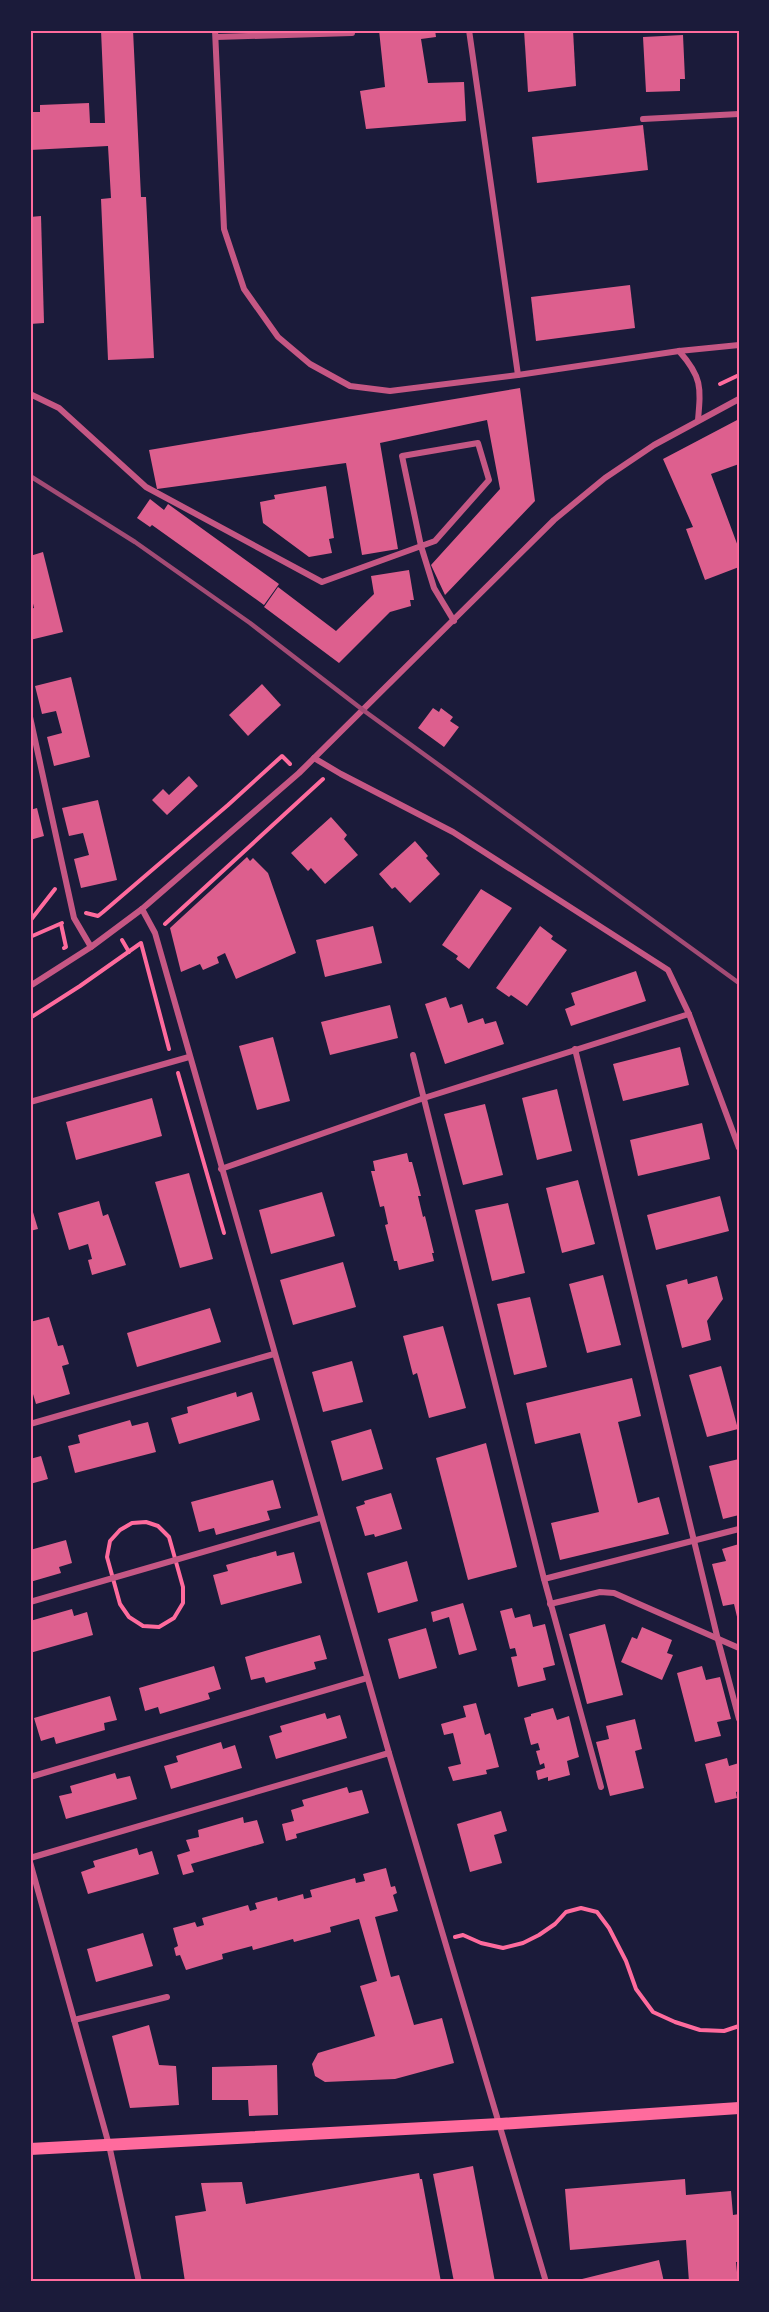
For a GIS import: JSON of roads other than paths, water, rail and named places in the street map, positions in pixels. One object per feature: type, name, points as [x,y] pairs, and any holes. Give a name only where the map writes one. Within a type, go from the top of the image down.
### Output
[{"type":"main road","points":[[30,2149],[500,2124],[739,2108]]},
{"type":"street","points":[[469,30],[518,375]]},
{"type":"street","points":[[352,33],[216,34],[224,229],[244,289],[278,337],[310,364],[351,386],[390,391],[679,351],[739,345]]},
{"type":"street","points":[[643,119],[739,114]]},
{"type":"street","points":[[679,351],[692,366],[699,382],[698,420]]},
{"type":"street","points":[[30,394],[59,408],[146,487],[322,582],[421,546],[435,541],[489,480],[478,443],[402,456],[421,546],[434,588],[454,621]]},
{"type":"street","points":[[30,987],[91,947],[142,909],[299,772],[554,520],[605,478],[654,445],[739,399]]},
{"type":"street","points":[[30,717],[75,918],[91,947]]},
{"type":"street","points":[[314,758],[453,832],[668,970],[689,1014],[739,1148]]},
{"type":"street","points":[[142,909],[155,933],[388,1753],[546,2282]]},
{"type":"street","points":[[221,1169],[424,1098],[689,1014]]},
{"type":"street","points":[[575,1049],[739,1719]]},
{"type":"street","points":[[413,1056],[550,1604],[601,1787]]},
{"type":"street","points":[[30,1102],[189,1057]]},
{"type":"street","points":[[30,1424],[274,1354]]},
{"type":"street","points":[[30,1602],[320,1518]]},
{"type":"street","points":[[544,1579],[739,1529]]},
{"type":"street","points":[[550,1604],[600,1592],[614,1593],[739,1648]]},
{"type":"street","points":[[30,1777],[367,1678]]},
{"type":"street","points":[[139,2282],[109,2145],[30,1860],[388,1753]]},
{"type":"street","points":[[74,2020],[166,1997]]},
{"type":"railway","points":[[30,476],[135,542],[250,623],[363,710],[739,983]]}]
